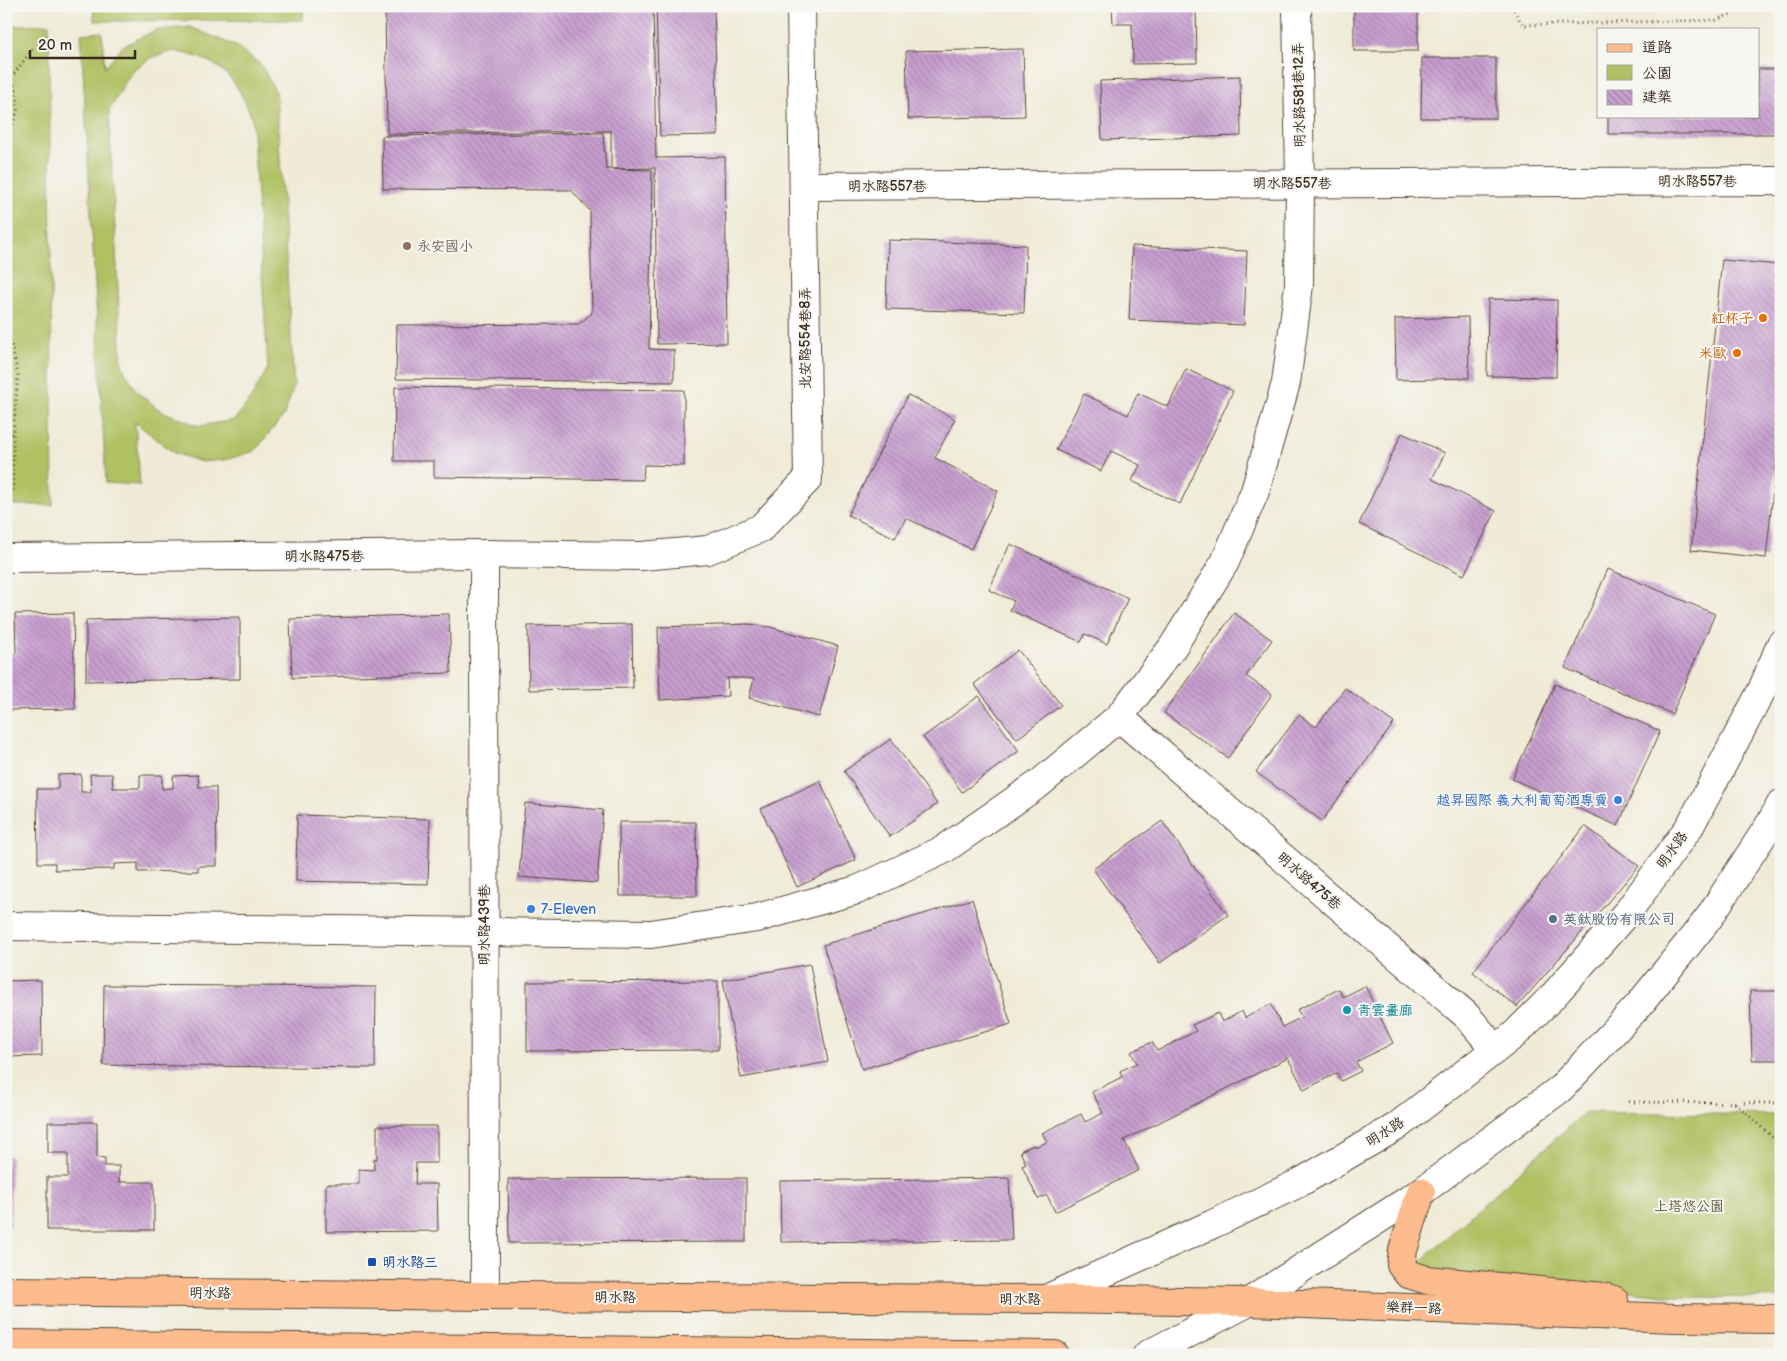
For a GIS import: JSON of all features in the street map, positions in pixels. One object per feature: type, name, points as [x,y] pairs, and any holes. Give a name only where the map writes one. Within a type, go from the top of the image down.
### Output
[{"type":"main road","points":[[1421,1192],[1403,1250],[1401,1265],[1408,1274],[1427,1280],[1604,1298],[1675,1318]]},
{"type":"main road","name":"明水路","points":[[6,1291],[1046,1299]]},
{"type":"main road","name":"樂群一路","points":[[1046,1299],[1249,1302],[1675,1318],[1781,1319]]},
{"type":"main road","points":[[6,1344],[1055,1355]]},
{"type":"street","name":"北安路554巷8弄","points":[[642,556],[708,550],[761,528],[808,478],[801,6]]},
{"type":"street","name":"明水路581巷12弄","points":[[6,926],[651,934],[757,918],[857,890],[943,850],[1040,783],[1119,717],[1172,648],[1225,562],[1255,491],[1286,383],[1299,285],[1300,183],[1297,6]]},
{"type":"street","name":"明水路557巷","points":[[804,186],[1781,180]]},
{"type":"street","name":"明水路475巷","points":[[6,558],[484,554],[642,556]]},
{"type":"street","name":"明水路439巷","points":[[484,554],[485,1296]]},
{"type":"street","name":"明水路","points":[[1046,1299],[1214,1224],[1299,1183],[1396,1127],[1514,1035],[1553,996],[1630,910],[1690,826],[1762,690],[1781,644]]},
{"type":"street","name":"明水路475巷","points":[[1119,717],[1466,1015],[1495,1049]]},
{"type":"street","points":[[1147,1355],[1249,1302],[1421,1192],[1560,1089],[1638,1005],[1708,919],[1781,804]]},
{"type":"path","points":[[1511,6],[1523,26],[1716,20],[1751,6]]},
{"type":"path","points":[[11,78],[34,47]]},
{"type":"path","points":[[6,72],[18,93],[18,111],[13,127],[6,135]]},
{"type":"path","points":[[6,321],[18,375],[13,434],[13,492],[6,494]]},
{"type":"path","points":[[6,432],[13,434]]},
{"type":"path","points":[[1628,1102],[1781,1103]]},
{"type":"path","points":[[1735,1103],[1781,1145]]},
{"type":"green space","points":[[94,6],[303,6],[303,20],[94,21]]},
{"type":"green space","points":[[49,24],[53,505],[6,505],[6,26]]},
{"type":"green space","points":[[190,27],[236,46],[261,65],[276,92],[294,386],[284,415],[255,451],[225,460],[201,462],[174,453],[135,422],[140,485],[106,483],[81,34],[102,32],[105,68],[123,46],[156,30]],"holes":[[[173,51],[203,59],[224,71],[239,90],[252,118],[268,368],[248,403],[234,420],[199,426],[161,411],[137,392],[122,366],[109,111],[132,71],[151,58]]]},
{"type":"green space","name":"上塔悠公園","points":[[1585,1112],[1781,1115],[1781,1298],[1684,1297],[1412,1269]]},
{"type":"building","points":[[385,6],[653,6],[656,158],[725,157],[727,343],[657,344],[655,168],[611,169],[611,131],[387,134]]},
{"type":"building","points":[[656,6],[714,6],[718,135],[660,136]]},
{"type":"building","points":[[1112,6],[1196,6],[1197,63],[1133,64],[1132,24],[1113,24]]},
{"type":"building","points":[[1354,6],[1418,6],[1418,51],[1354,51]]},
{"type":"building","points":[[1023,49],[1025,116],[908,119],[906,51]]},
{"type":"building","points":[[1422,58],[1496,58],[1496,118],[1421,118]]},
{"type":"building","points":[[1760,69],[1777,69],[1776,134],[1608,134],[1608,118],[1760,118]]},
{"type":"building","points":[[1240,76],[1241,136],[1102,140],[1100,81]]},
{"type":"building","points":[[603,133],[606,169],[652,170],[649,349],[674,350],[674,382],[396,379],[397,325],[579,324],[592,313],[590,211],[571,190],[383,189],[382,136]]},
{"type":"building","points":[[888,240],[1026,245],[1024,313],[886,309]]},
{"type":"building","points":[[1132,246],[1247,251],[1244,325],[1129,320]]},
{"type":"building","points":[[1722,260],[1781,265],[1781,417],[1766,558],[1691,550]]},
{"type":"building","points":[[1488,299],[1557,300],[1556,377],[1487,376]]},
{"type":"building","points":[[1468,317],[1469,378],[1396,380],[1395,319]]},
{"type":"building","points":[[1186,369],[1233,391],[1180,504],[1132,481],[1140,465],[1111,451],[1101,471],[1056,450],[1084,394],[1128,415],[1138,393],[1168,407]]},
{"type":"building","points":[[395,387],[684,390],[684,466],[644,465],[643,480],[434,477],[434,461],[394,461]]},
{"type":"building","points":[[908,395],[955,419],[935,458],[998,491],[971,549],[906,518],[895,538],[848,515]]},
{"type":"building","points":[[1402,433],[1445,453],[1432,479],[1496,511],[1464,575],[1359,524]]},
{"type":"building","points":[[1010,544],[1128,598],[1107,644],[1085,634],[1081,642],[1010,610],[1014,601],[989,590]]},
{"type":"building","points":[[1608,569],[1715,614],[1672,714],[1565,668]]},
{"type":"building","points":[[73,613],[75,709],[6,710],[6,654],[16,654],[15,614]]},
{"type":"building","points":[[1234,613],[1272,640],[1246,676],[1272,694],[1228,758],[1164,713]]},
{"type":"building","points":[[449,614],[451,673],[292,678],[290,619]]},
{"type":"building","points":[[240,617],[240,679],[86,681],[86,620]]},
{"type":"building","points":[[632,624],[633,688],[529,690],[528,626]]},
{"type":"building","points":[[749,624],[770,627],[838,646],[819,717],[749,698],[754,679],[727,678],[728,696],[660,700],[658,627]]},
{"type":"building","points":[[1018,650],[1061,705],[1017,739],[974,684]]},
{"type":"building","points":[[1555,684],[1660,731],[1618,826],[1512,779]]},
{"type":"building","points":[[1345,688],[1394,723],[1322,821],[1256,772],[1299,715],[1316,727]]},
{"type":"building","points":[[979,696],[1019,751],[962,792],[923,737]]},
{"type":"building","points":[[891,739],[937,804],[890,837],[844,771]]},
{"type":"building","points":[[81,774],[81,792],[91,792],[90,774],[112,774],[113,788],[140,788],[140,775],[162,775],[162,789],[173,788],[173,776],[198,775],[199,787],[216,787],[217,866],[198,866],[198,871],[138,872],[138,863],[114,864],[114,869],[55,870],[55,863],[38,863],[37,789],[58,789],[58,775]]},
{"type":"building","points":[[820,781],[856,860],[797,887],[761,809]]},
{"type":"building","points":[[525,803],[603,810],[597,883],[519,877]]},
{"type":"building","points":[[297,815],[430,819],[428,884],[296,881]]},
{"type":"building","points":[[1162,821],[1228,915],[1160,963],[1093,869]]},
{"type":"building","points":[[619,822],[696,822],[697,896],[620,896]]},
{"type":"building","name":"英鈦股份有限公司","points":[[1585,826],[1639,866],[1517,1007],[1473,972]]},
{"type":"building","points":[[972,899],[1011,1024],[862,1069],[823,945]]},
{"type":"building","points":[[810,964],[828,1062],[741,1078],[723,980]]},
{"type":"building","points":[[41,980],[42,1056],[6,1057],[6,981]]},
{"type":"building","points":[[718,981],[718,1050],[527,1051],[527,982]]},
{"type":"building","points":[[104,985],[376,987],[375,1068],[103,1065]]},
{"type":"building","points":[[1365,986],[1393,1043],[1356,1062],[1361,1071],[1341,1081],[1337,1073],[1304,1090],[1288,1058],[1124,1140],[1139,1170],[1055,1212],[1047,1195],[1038,1199],[1022,1166],[1026,1164],[1020,1151],[1047,1142],[1042,1133],[1081,1114],[1085,1122],[1103,1113],[1092,1092],[1122,1077],[1120,1071],[1137,1063],[1131,1052],[1152,1042],[1157,1051],[1196,1031],[1192,1025],[1218,1013],[1222,1022],[1242,1011],[1245,1018],[1271,1004],[1282,1027],[1302,1017],[1297,1010],[1339,989],[1343,997]]},
{"type":"building","points":[[1750,991],[1781,991],[1781,1060],[1752,1060]]},
{"type":"building","points":[[48,1122],[97,1122],[97,1157],[105,1158],[105,1166],[119,1166],[119,1182],[154,1182],[154,1230],[47,1230],[47,1177],[68,1177],[68,1153],[48,1153]]},
{"type":"building","points":[[377,1126],[437,1126],[437,1163],[416,1163],[415,1184],[437,1184],[438,1231],[326,1232],[326,1184],[359,1184],[359,1169],[374,1170],[374,1159],[377,1159]]},
{"type":"building","points":[[6,1156],[11,1156],[10,1227],[6,1227]]},
{"type":"building","points":[[746,1178],[746,1242],[509,1243],[508,1179]]},
{"type":"building","points":[[1009,1178],[1012,1240],[781,1242],[780,1181]]},
{"type":"place","name":"永安國小","points":[[407,246]]},
{"type":"place","name":"紅杯子","points":[[1763,318]]},
{"type":"place","name":"米歐","points":[[1737,353]]},
{"type":"place","name":"越昇國際 義大利葡萄酒專賣","points":[[1618,800]]},
{"type":"place","name":"7-Eleven","points":[[531,909]]},
{"type":"place","name":"英鈦股份有限公司","points":[[1553,919]]},
{"type":"place","name":"青雲畫廊","points":[[1347,1010]]},
{"type":"place","name":"明水路三","points":[[372,1262]]}]
